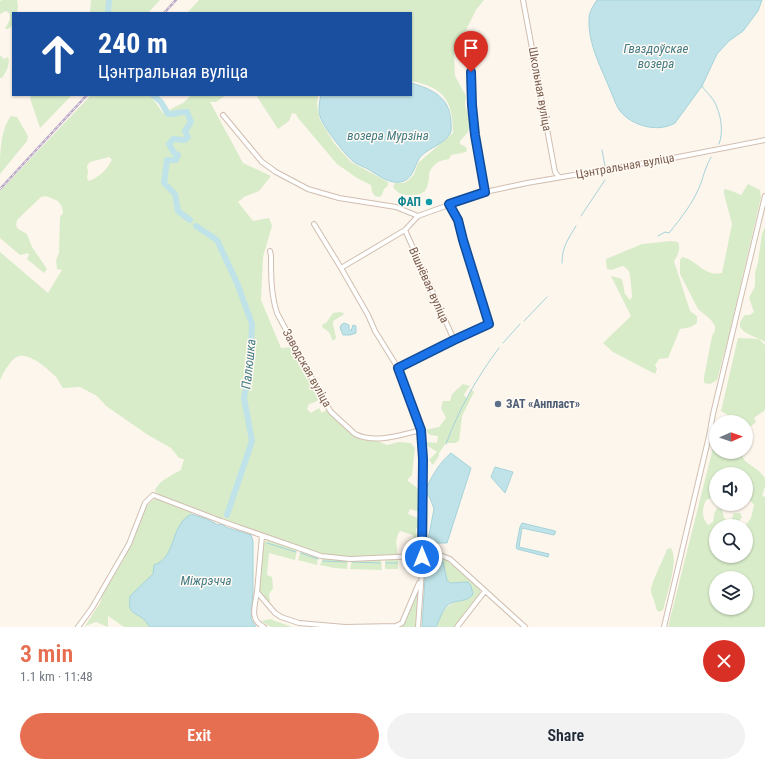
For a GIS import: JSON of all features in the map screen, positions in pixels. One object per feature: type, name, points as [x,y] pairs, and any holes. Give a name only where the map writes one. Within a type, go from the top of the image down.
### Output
[{"type":"street","name":"Школьная вуліца","points":[[523,0],[555,172],[558,177]]},
{"type":"street","points":[[471,72],[475,135],[485,192]]},
{"type":"street","points":[[223,115],[262,162],[276,172],[308,189],[339,198],[396,207],[418,216]]},
{"type":"street","name":"Цэнтральная вуліца","points":[[341,268],[405,230],[418,216],[485,192],[558,177],[668,159],[765,140]]},
{"type":"street","points":[[664,627],[765,196]]},
{"type":"street","points":[[398,368],[489,324],[458,220],[449,204]]},
{"type":"street","points":[[314,224],[368,315],[375,331],[398,368],[421,430],[423,459],[422,557],[418,627]]},
{"type":"street","name":"Вішнёвая вуліца","points":[[405,230],[454,340]]},
{"type":"street","name":"Заводская вуліца","points":[[270,251],[272,292],[277,313],[330,412],[359,436],[384,438],[421,430]]},
{"type":"street","points":[[78,627],[92,608],[126,550],[144,503],[152,495],[262,536],[330,558],[422,557],[440,555],[450,559],[525,627]]},
{"type":"street","points":[[262,536],[254,617],[258,624],[264,627]]},
{"type":"street","points":[[257,592],[275,613],[281,617],[299,623],[345,627],[396,626],[402,623],[420,579]]},
{"type":"street","points":[[457,627],[485,591]]},
{"type":"green space","points":[[17,0],[17,12],[12,12],[12,26],[8,29],[5,29],[10,19],[10,14],[6,11],[0,14],[0,1]]},
{"type":"green space","points":[[91,0],[160,0],[149,12],[90,12]]},
{"type":"green space","points":[[199,0],[484,0],[476,10],[454,54],[455,76],[466,96],[465,105],[467,112],[471,117],[468,132],[460,141],[460,144],[466,147],[467,150],[466,152],[451,155],[449,159],[439,161],[431,169],[427,187],[421,194],[404,195],[393,187],[395,183],[404,183],[409,180],[414,174],[418,163],[453,133],[451,112],[444,97],[431,87],[412,81],[412,12],[188,12]]},
{"type":"green space","points":[[0,55],[4,59],[8,57],[9,59],[8,68],[2,78],[0,78]]},
{"type":"green space","points":[[31,96],[71,96],[40,128],[30,98]]},
{"type":"green space","points":[[90,96],[151,96],[163,113],[183,103],[190,96],[225,96],[216,102],[210,102],[243,163],[271,176],[259,191],[244,197],[238,202],[253,221],[269,218],[272,226],[263,257],[261,300],[281,348],[293,347],[320,399],[309,404],[307,409],[311,413],[319,408],[322,413],[326,410],[358,438],[375,440],[387,445],[399,442],[411,443],[415,448],[412,475],[407,480],[420,490],[420,512],[410,509],[408,514],[420,519],[420,529],[416,528],[417,541],[415,543],[413,535],[400,531],[396,542],[398,554],[354,557],[325,555],[222,520],[162,497],[156,493],[155,490],[157,486],[181,470],[184,459],[179,458],[171,448],[148,435],[106,406],[97,396],[80,387],[63,388],[56,377],[49,370],[29,357],[19,356],[13,360],[0,380],[0,252],[48,293],[62,270],[57,269],[56,260],[59,253],[60,217],[63,213],[62,207],[58,201],[46,196],[41,197],[17,220],[16,225],[18,229],[27,234],[32,247],[47,269],[44,273],[27,259],[29,255],[28,253],[20,255],[0,238],[0,191]],"holes":[[[109,157],[112,160],[108,167],[97,177],[89,181],[87,178],[87,166],[90,162]]]},
{"type":"green space","points":[[257,96],[318,96],[317,105],[320,120],[334,143],[351,162],[388,182],[387,187],[384,189],[382,195],[379,197],[375,196],[372,192],[371,185],[357,178],[337,164],[296,114],[292,113],[289,121],[278,129]]},
{"type":"green space","points":[[11,116],[17,117],[28,136],[27,141],[0,174],[3,135],[7,122]]},
{"type":"green space","points":[[748,184],[760,190],[761,197],[717,380],[710,384],[704,383],[715,326],[711,320],[698,309],[680,274],[680,260],[682,257],[688,259],[710,273],[722,273],[732,224],[724,189],[741,195]]},
{"type":"green space","points":[[765,227],[765,342],[745,332],[740,325],[745,315],[750,315],[754,312],[749,298],[755,286],[755,273],[762,234]]},
{"type":"green space","points":[[672,241],[678,242],[679,245],[679,252],[674,261],[690,311],[697,316],[697,323],[691,327],[680,329],[668,358],[659,359],[655,365],[657,369],[655,374],[613,352],[603,343],[631,316],[611,276],[622,279],[625,294],[630,300],[632,297],[629,271],[623,266],[611,270],[607,269],[606,259],[642,244]]},
{"type":"green space","points":[[333,313],[344,313],[343,315],[333,321],[336,338],[333,341],[329,332],[322,327]]},
{"type":"green space","points":[[738,338],[759,339],[765,345],[765,410],[754,418],[756,422],[753,424],[753,415],[728,415],[721,411]]},
{"type":"green space","points":[[463,384],[470,386],[464,394],[465,397],[467,398],[471,389],[474,392],[462,416],[459,441],[455,443],[446,443],[433,465],[429,460],[437,452],[425,444],[425,442],[437,443],[438,436],[430,435],[425,430],[439,427],[446,418],[441,408],[443,401],[450,401],[452,394]]},
{"type":"green space","points":[[710,459],[744,459],[759,471],[765,478],[765,486],[762,496],[765,497],[765,627],[668,627]],"holes":[[[709,467],[753,467],[754,505],[750,519],[753,519],[753,563],[709,563],[709,524],[703,516],[706,500],[709,499]]]},
{"type":"green space","points":[[154,499],[191,511],[191,514],[185,519],[177,530],[168,553],[160,562],[154,565],[154,574],[130,596],[133,613],[143,617],[150,627],[124,627],[108,616],[108,627],[96,622],[85,626],[100,603],[103,593],[124,559],[145,507]]},
{"type":"green space","points":[[716,511],[722,511],[725,519],[713,519]]},
{"type":"green space","points":[[734,513],[740,513],[742,517],[741,519],[731,519]]},
{"type":"green space","points":[[266,540],[297,550],[295,560],[269,553],[267,575],[272,577],[273,588],[269,594],[269,603],[258,589],[264,543]]},
{"type":"green space","points":[[671,548],[674,561],[672,578],[663,610],[659,612],[656,609],[651,591],[655,576],[667,549]]},
{"type":"green space","points":[[301,551],[318,557],[317,565],[298,560]]},
{"type":"green space","points":[[440,557],[448,561],[480,589],[480,595],[464,613],[455,627],[436,627],[442,614],[448,606],[469,598],[468,582],[450,583],[447,580],[443,562]]},
{"type":"green space","points":[[323,558],[348,560],[347,569],[320,565]]},
{"type":"green space","points":[[398,559],[398,569],[385,569],[386,560]]},
{"type":"green space","points":[[404,559],[418,560],[420,563],[420,569],[404,569]]},
{"type":"green space","points":[[352,560],[381,560],[382,570],[350,569]]},
{"type":"green space","points":[[416,595],[418,596],[416,627],[402,627]]},
{"type":"green space","points":[[270,619],[292,627],[271,627],[261,621]]},
{"type":"water","name":"Гваздоўскае возера","points":[[597,0],[762,0],[758,11],[743,31],[729,41],[717,54],[702,86],[675,123],[668,126],[653,128],[631,121],[620,111],[616,104],[596,57],[589,29],[589,16]]},
{"type":"water","name":"возера Мурзіна","points":[[412,83],[433,91],[443,100],[450,113],[451,131],[444,141],[421,156],[407,179],[404,181],[394,182],[385,179],[350,159],[323,123],[319,110],[321,96],[412,96]]},
{"type":"water","points":[[344,323],[349,325],[349,329],[351,331],[353,325],[356,326],[356,333],[343,335],[340,328]]},
{"type":"water","points":[[451,453],[471,468],[447,543],[437,543],[428,540],[434,509],[430,498],[425,492],[436,471]]},
{"type":"water","points":[[495,467],[513,472],[505,493],[491,477]]},
{"type":"water","name":"Міжрэчча","points":[[191,514],[207,519],[218,525],[224,525],[225,527],[251,535],[253,541],[253,592],[251,619],[256,627],[150,627],[144,619],[131,610],[130,596],[153,574],[154,565],[160,562],[168,553],[181,523]]},
{"type":"water","points":[[522,523],[556,532],[554,535],[522,528],[519,547],[549,554],[548,557],[517,549],[516,547]]},
{"type":"water","points":[[429,558],[440,559],[443,562],[447,580],[450,583],[468,582],[471,586],[473,594],[468,599],[453,602],[447,606],[436,627],[422,627],[426,561]]},
{"type":"waterway","name":"Палюшка","points":[[108,12],[109,0]]},
{"type":"waterway","points":[[702,86],[714,101],[718,111],[721,122],[721,139],[719,144]]},
{"type":"waterway","name":"Палюшка","points":[[154,96],[161,102],[168,114],[187,112],[191,122],[185,131],[188,137],[185,140],[173,139],[169,144],[174,153],[178,155],[176,160],[167,160],[164,183],[175,194],[178,211],[190,220]]},
{"type":"waterway","points":[[602,150],[605,166]]},
{"type":"waterway","points":[[658,236],[665,232],[669,233],[687,210],[695,197],[711,157]]},
{"type":"waterway","points":[[581,216],[605,180]]},
{"type":"waterway","name":"Палюшка","points":[[196,226],[217,240],[237,283],[252,324],[250,367],[244,398],[252,441],[227,515]]},
{"type":"waterway","points":[[562,263],[564,248],[576,226]]},
{"type":"waterway","points":[[524,321],[547,297]]},
{"type":"waterway","points":[[503,343],[520,324]]},
{"type":"waterway","points":[[446,444],[469,394],[483,370],[499,348]]},
{"type":"waterway","points":[[267,543],[296,552]]},
{"type":"waterway","points":[[300,553],[318,559]]},
{"type":"waterway","points":[[323,561],[346,562]]},
{"type":"waterway","points":[[352,562],[380,563]]},
{"type":"waterway","points":[[386,563],[397,563]]},
{"type":"waterway","points":[[405,563],[416,563]]},
{"type":"railway","points":[[165,12],[176,0]]},
{"type":"railway","points":[[0,189],[86,96]]},
{"type":"place","name":"ФАП","points":[[429,202]]},
{"type":"place","name":"ЗАТ «Анпласт»","points":[[498,404]]},
{"type":"route","points":[[422,557],[423,459],[421,430],[398,368],[489,324],[458,220],[449,204],[485,192],[475,135],[471,72]]}]
